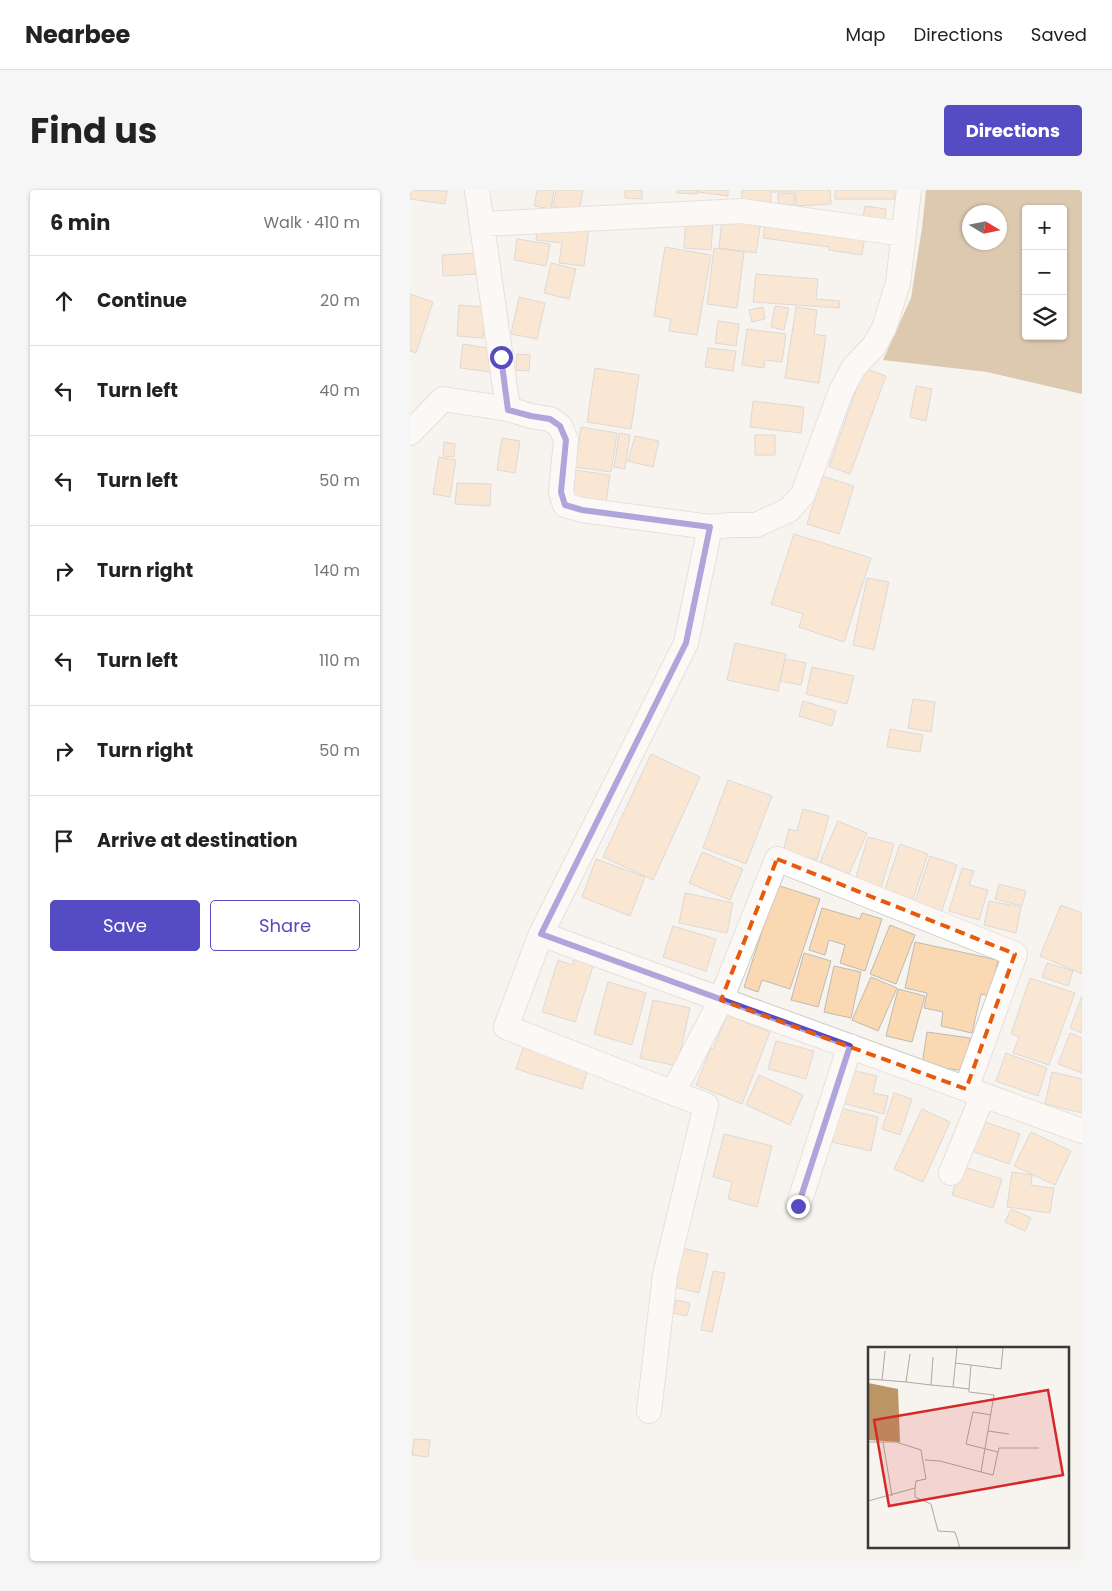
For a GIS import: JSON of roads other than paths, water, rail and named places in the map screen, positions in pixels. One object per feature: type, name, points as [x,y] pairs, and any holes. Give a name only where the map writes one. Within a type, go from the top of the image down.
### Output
[{"type":"street","points":[[477,190],[508,410]]},
{"type":"street","points":[[410,433],[443,399],[508,410],[550,419],[560,426],[566,440],[561,492],[565,505],[582,510],[710,527],[756,525],[790,510],[802,494],[841,391],[854,368],[874,346],[884,328],[898,283],[909,190]]},
{"type":"street","points":[[483,224],[742,211],[904,234]]},
{"type":"street","points":[[650,1411],[665,1275],[706,1105],[506,1026],[541,934],[686,643],[710,527]]},
{"type":"street","points":[[673,1093],[721,1000],[776,859],[1015,954],[952,1173]]},
{"type":"street","points":[[541,934],[1082,1132]]},
{"type":"street","points":[[798,1206],[850,1046]]}]
